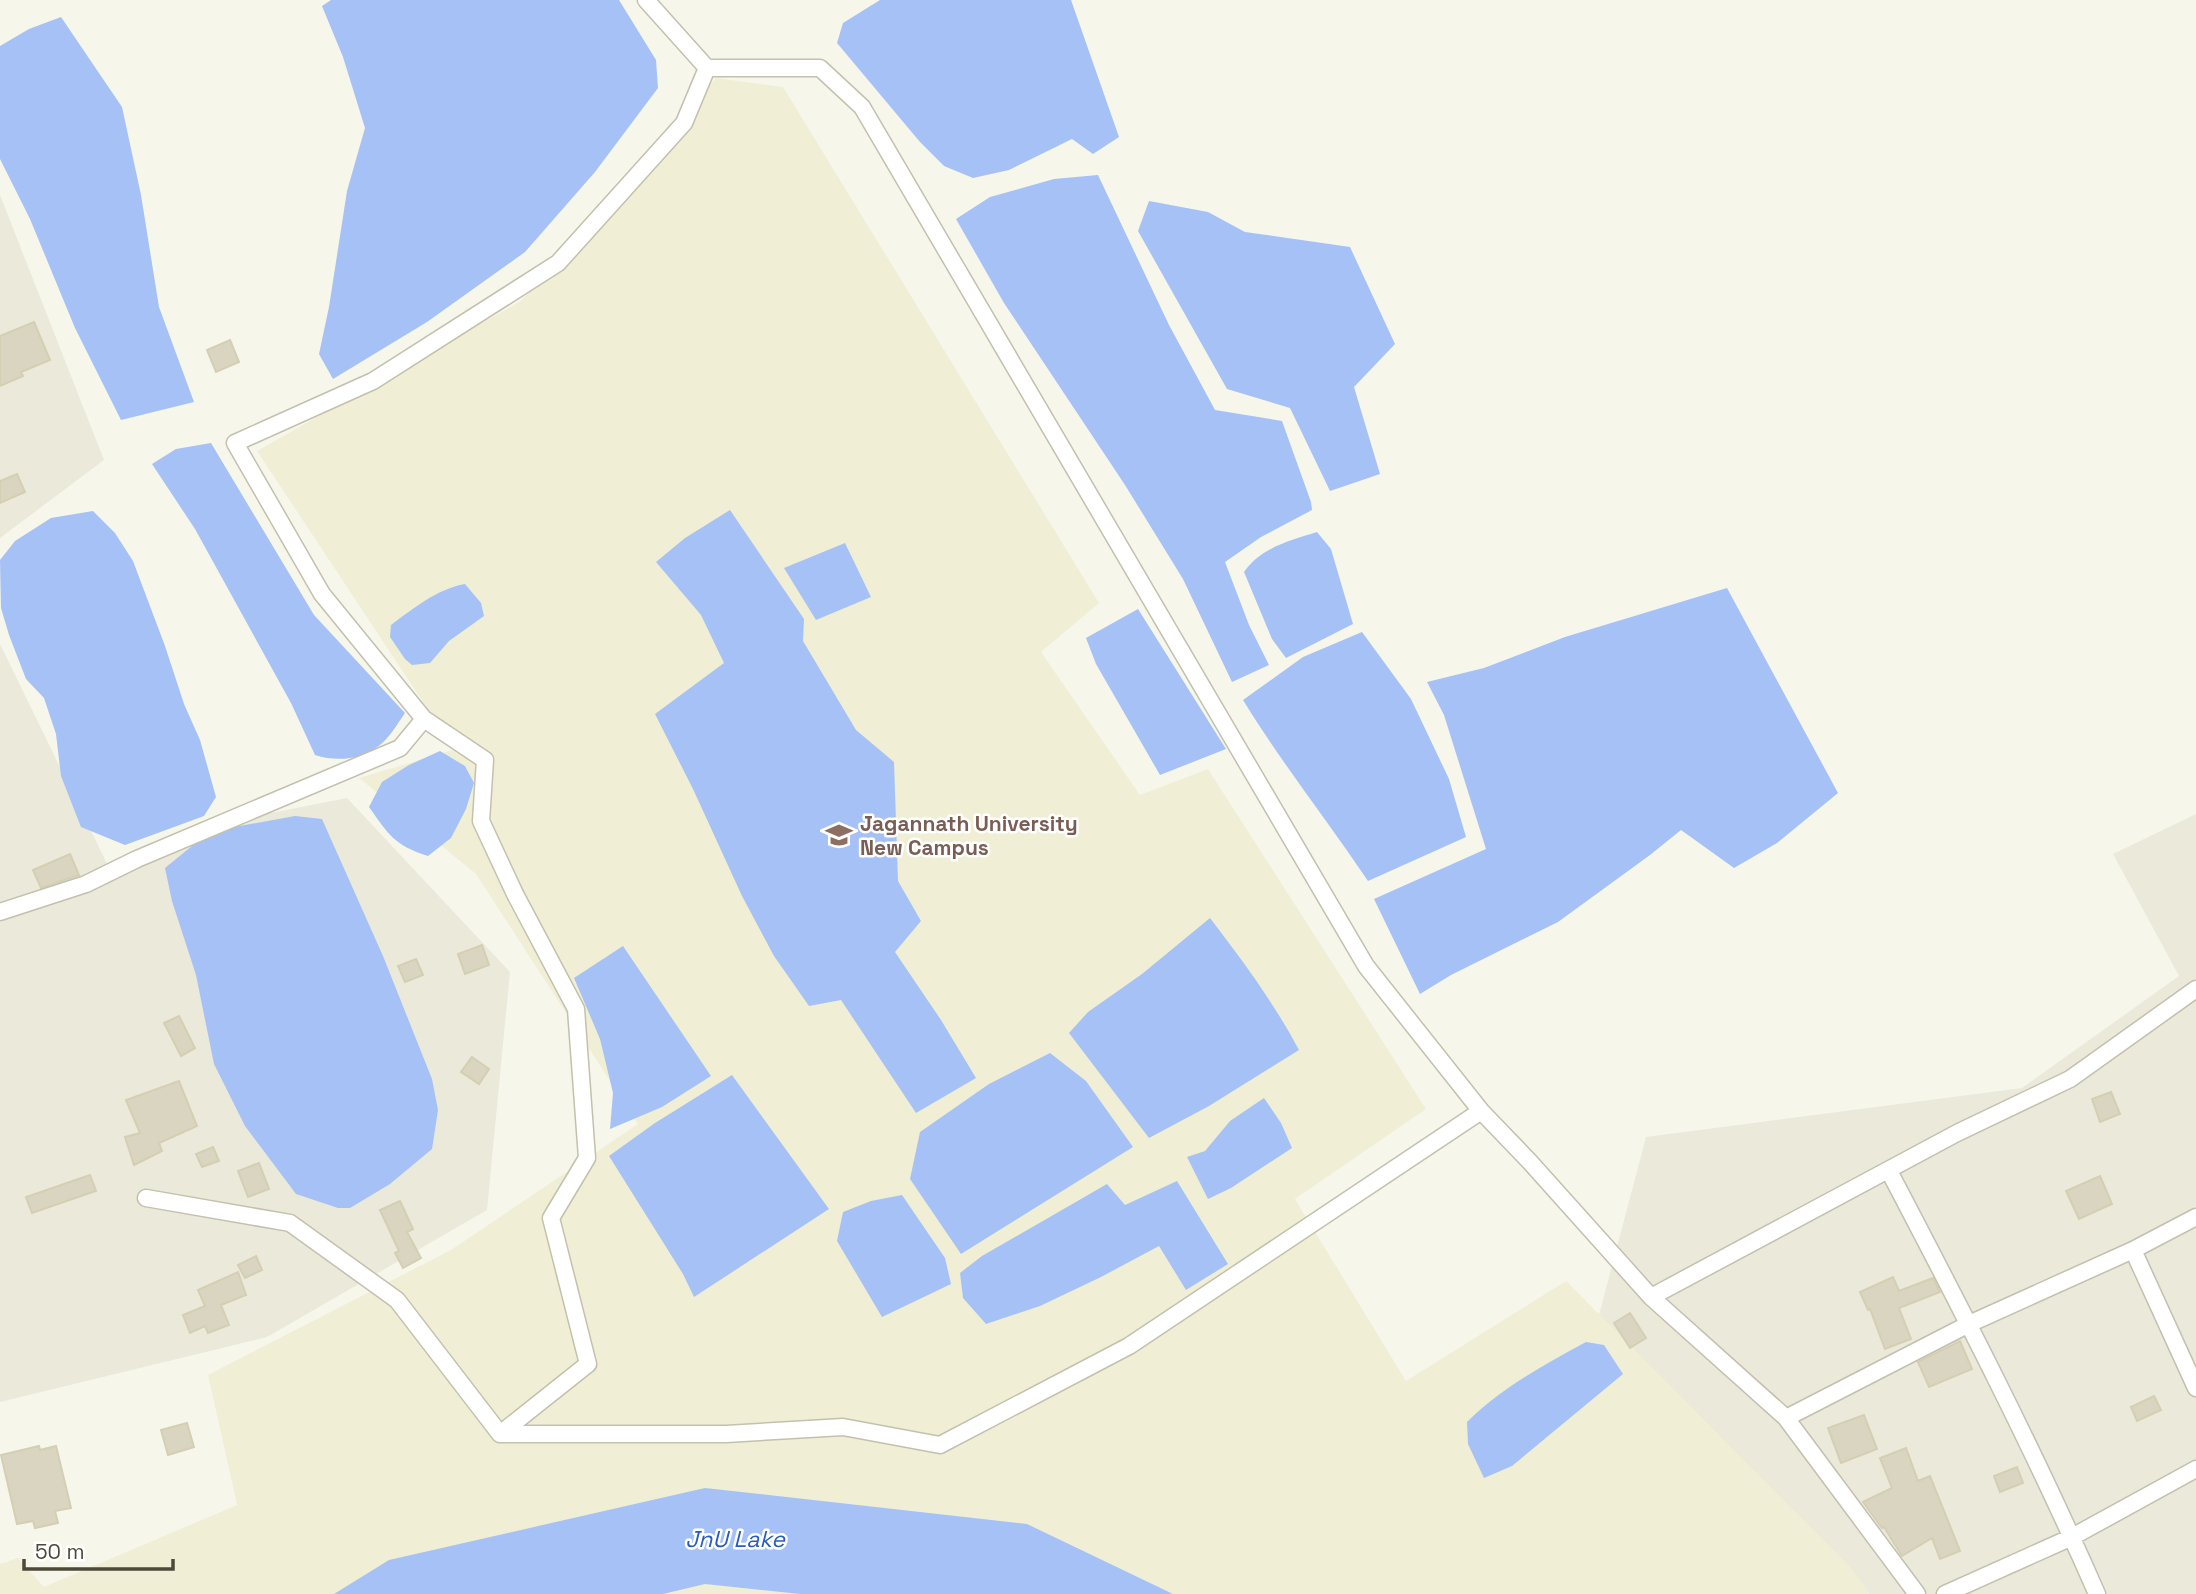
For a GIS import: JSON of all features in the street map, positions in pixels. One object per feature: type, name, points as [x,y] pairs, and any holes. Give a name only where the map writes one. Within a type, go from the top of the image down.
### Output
[{"type":"street","points":[[646,0],[708,68],[820,68],[862,107],[1366,966],[1481,1111],[1530,1161],[1651,1297],[1786,1418],[1917,1594]]},
{"type":"street","points":[[500,1434],[588,1364],[551,1218],[587,1158],[576,1009],[515,894],[481,821],[485,760],[424,719],[322,594],[235,443],[373,381],[558,264],[684,123],[708,68]]},
{"type":"street","points":[[0,912],[86,884],[137,859],[400,748],[424,719]]},
{"type":"street","points":[[1651,1297],[1957,1133],[2070,1079],[2196,989]]},
{"type":"street","points":[[500,1434],[726,1434],[844,1427],[940,1445],[1129,1346],[1481,1111]]},
{"type":"street","points":[[1889,1171],[1969,1324],[2097,1594]]},
{"type":"street","points":[[146,1198],[290,1223],[397,1300],[500,1434]]},
{"type":"street","points":[[1786,1418],[1969,1324],[2133,1250],[2196,1217]]},
{"type":"street","points":[[2133,1250],[2196,1388]]},
{"type":"street","points":[[1945,1594],[2072,1537],[2196,1469]]},
{"type":"shaded area","name":"Jagannath University New Campus","points":[[716,78],[783,87],[1099,603],[1041,652],[1140,795],[1208,769],[1426,1109],[1295,1199],[1406,1381],[1566,1281],[1853,1570],[1869,1594],[0,1594],[0,1564],[18,1558],[44,1587],[237,1505],[208,1375],[451,1250],[638,1124],[476,874],[359,778],[453,750],[257,451],[521,301]]},
{"type":"shaded area","points":[[0,195],[104,460],[0,538]]},
{"type":"shaded area","points":[[0,644],[113,876],[261,815],[347,798],[510,972],[487,1210],[267,1337],[0,1402]]},
{"type":"shaded area","points":[[2196,814],[2196,1594],[1869,1594],[1852,1570],[1599,1315],[1646,1137],[2022,1088],[2179,976],[2113,854]]},
{"type":"water","points":[[331,0],[619,0],[656,60],[658,88],[595,172],[525,252],[427,322],[333,379],[319,354],[347,191],[365,128],[343,57],[322,6]]},
{"type":"water","points":[[880,0],[1071,0],[1119,137],[1093,154],[1072,139],[1009,170],[973,178],[944,166],[920,142],[837,43],[843,23]]},
{"type":"water","points":[[61,17],[122,107],[141,195],[159,307],[194,402],[121,420],[75,328],[30,219],[0,159],[0,46],[29,29]]},
{"type":"water","points":[[1098,175],[1169,325],[1215,410],[1282,421],[1311,502],[1312,510],[1261,537],[1225,562],[1249,625],[1269,665],[1232,682],[1183,579],[1125,485],[1004,303],[956,219],[990,197],[1054,179]]},
{"type":"water","points":[[1149,201],[1208,212],[1245,232],[1350,247],[1395,344],[1354,387],[1380,474],[1330,491],[1290,408],[1227,389],[1138,231]]},
{"type":"water","points":[[211,443],[314,615],[405,713],[387,738],[373,750],[349,758],[315,755],[291,703],[195,529],[152,464],[176,449]]},
{"type":"water","points":[[730,510],[804,619],[803,641],[856,730],[894,762],[898,881],[921,921],[895,952],[976,1078],[916,1113],[841,1000],[809,1006],[774,956],[742,896],[655,714],[724,663],[701,615],[656,562],[685,538]]},
{"type":"water","points":[[93,511],[115,533],[133,561],[184,704],[200,740],[216,797],[204,816],[125,845],[81,827],[61,776],[56,734],[44,698],[26,679],[1,608],[0,560],[15,541],[51,518]]},
{"type":"water","points":[[1317,532],[1331,549],[1353,624],[1286,658],[1272,639],[1244,572],[1259,556],[1268,551]]},
{"type":"water","points":[[845,543],[871,597],[816,620],[784,568]]},
{"type":"water","points":[[465,584],[481,603],[484,616],[449,641],[430,663],[412,665],[390,637],[391,625],[435,595]]},
{"type":"water","points":[[1727,588],[1838,793],[1777,843],[1734,868],[1681,830],[1558,922],[1451,975],[1420,994],[1374,899],[1486,849],[1444,715],[1427,682],[1484,668],[1565,637]]},
{"type":"water","points":[[1138,609],[1226,749],[1160,775],[1096,664],[1086,638]]},
{"type":"water","points":[[1362,632],[1411,699],[1449,779],[1466,837],[1368,881],[1243,700],[1303,657]]},
{"type":"water","points":[[440,751],[465,766],[474,783],[466,809],[451,838],[428,856],[407,848],[393,838],[369,807],[382,782],[409,765]]},
{"type":"water","points":[[295,816],[322,819],[383,956],[432,1079],[438,1110],[432,1149],[390,1184],[350,1208],[338,1208],[296,1194],[245,1126],[214,1064],[196,975],[172,901],[165,868],[203,837],[234,827]]},
{"type":"water","points":[[1210,918],[1258,982],[1299,1050],[1209,1106],[1149,1138],[1069,1033],[1088,1012],[1142,974]]},
{"type":"water","points":[[623,946],[711,1076],[662,1107],[610,1129],[613,1093],[600,1039],[574,978]]},
{"type":"water","points":[[1050,1053],[1086,1081],[1133,1147],[961,1254],[910,1179],[920,1132],[989,1084]]},
{"type":"water","points":[[732,1075],[829,1209],[694,1297],[683,1274],[609,1156],[655,1123]]},
{"type":"water","points":[[1264,1098],[1281,1123],[1292,1148],[1231,1188],[1208,1199],[1187,1157],[1205,1151],[1230,1121]]},
{"type":"water","points":[[1177,1181],[1228,1264],[1186,1290],[1159,1246],[1040,1306],[986,1324],[963,1298],[960,1273],[982,1256],[1107,1184],[1125,1205]]},
{"type":"water","points":[[902,1195],[945,1258],[951,1284],[882,1317],[837,1241],[843,1212],[871,1201]]},
{"type":"water","points":[[1586,1342],[1604,1345],[1623,1374],[1512,1466],[1484,1478],[1468,1444],[1467,1422],[1509,1388]]},
{"type":"water","name":"JnU Lake","points":[[705,1488],[1027,1524],[1173,1594],[800,1594],[705,1584],[663,1594],[334,1594],[389,1560]]},
{"type":"building","points":[[34,322],[50,360],[21,372],[23,376],[0,386],[0,336]]},
{"type":"building","points":[[230,340],[239,362],[216,372],[207,350]]},
{"type":"building","points":[[17,474],[25,492],[0,503],[0,481]]},
{"type":"building","points":[[70,854],[79,875],[41,888],[33,870]]},
{"type":"building","points":[[482,945],[489,965],[465,974],[458,954]]},
{"type":"building","points":[[416,959],[423,975],[405,982],[398,966]]},
{"type":"building","points":[[179,1016],[195,1048],[181,1056],[164,1023]]},
{"type":"building","points":[[472,1057],[489,1069],[479,1084],[461,1072]]},
{"type":"building","points":[[179,1081],[197,1126],[159,1143],[162,1151],[134,1165],[125,1137],[140,1133],[126,1100]]},
{"type":"building","points":[[2111,1092],[2120,1114],[2100,1122],[2092,1099]]},
{"type":"building","points":[[213,1147],[219,1161],[202,1167],[196,1154]]},
{"type":"building","points":[[259,1163],[269,1189],[248,1197],[238,1171]]},
{"type":"building","points":[[90,1175],[96,1191],[32,1213],[26,1197]]},
{"type":"building","points":[[2100,1176],[2112,1204],[2079,1219],[2066,1191]]},
{"type":"building","points":[[400,1201],[413,1229],[407,1232],[421,1258],[403,1268],[395,1253],[399,1251],[380,1210]]},
{"type":"building","points":[[256,1256],[262,1270],[245,1278],[238,1265]]},
{"type":"building","points":[[238,1272],[246,1295],[221,1305],[229,1325],[208,1333],[205,1326],[190,1333],[183,1315],[205,1306],[198,1290]]},
{"type":"building","points":[[1893,1277],[1899,1291],[1933,1278],[1940,1292],[1899,1308],[1911,1339],[1885,1349],[1870,1309],[1868,1310],[1860,1292]]},
{"type":"building","points":[[1630,1313],[1646,1338],[1630,1348],[1614,1323]]},
{"type":"building","points":[[1960,1341],[1972,1369],[1929,1387],[1918,1362]]},
{"type":"building","points":[[2154,1396],[2161,1410],[2137,1421],[2131,1407]]},
{"type":"building","points":[[1864,1415],[1877,1449],[1841,1463],[1828,1428]]},
{"type":"building","points":[[187,1423],[194,1447],[168,1455],[161,1430]]},
{"type":"building","points":[[39,1446],[40,1450],[56,1446],[71,1508],[55,1511],[58,1523],[35,1528],[33,1521],[17,1524],[1,1455]]},
{"type":"building","points":[[1906,1448],[1918,1481],[1930,1476],[1960,1551],[1940,1559],[1932,1538],[1902,1556],[1884,1527],[1882,1528],[1863,1502],[1892,1488],[1880,1458]]},
{"type":"building","points":[[2017,1467],[2023,1483],[2000,1492],[1994,1476]]},
{"type":"place","name":"Jagannath University New Campus","points":[[839,835]]}]
